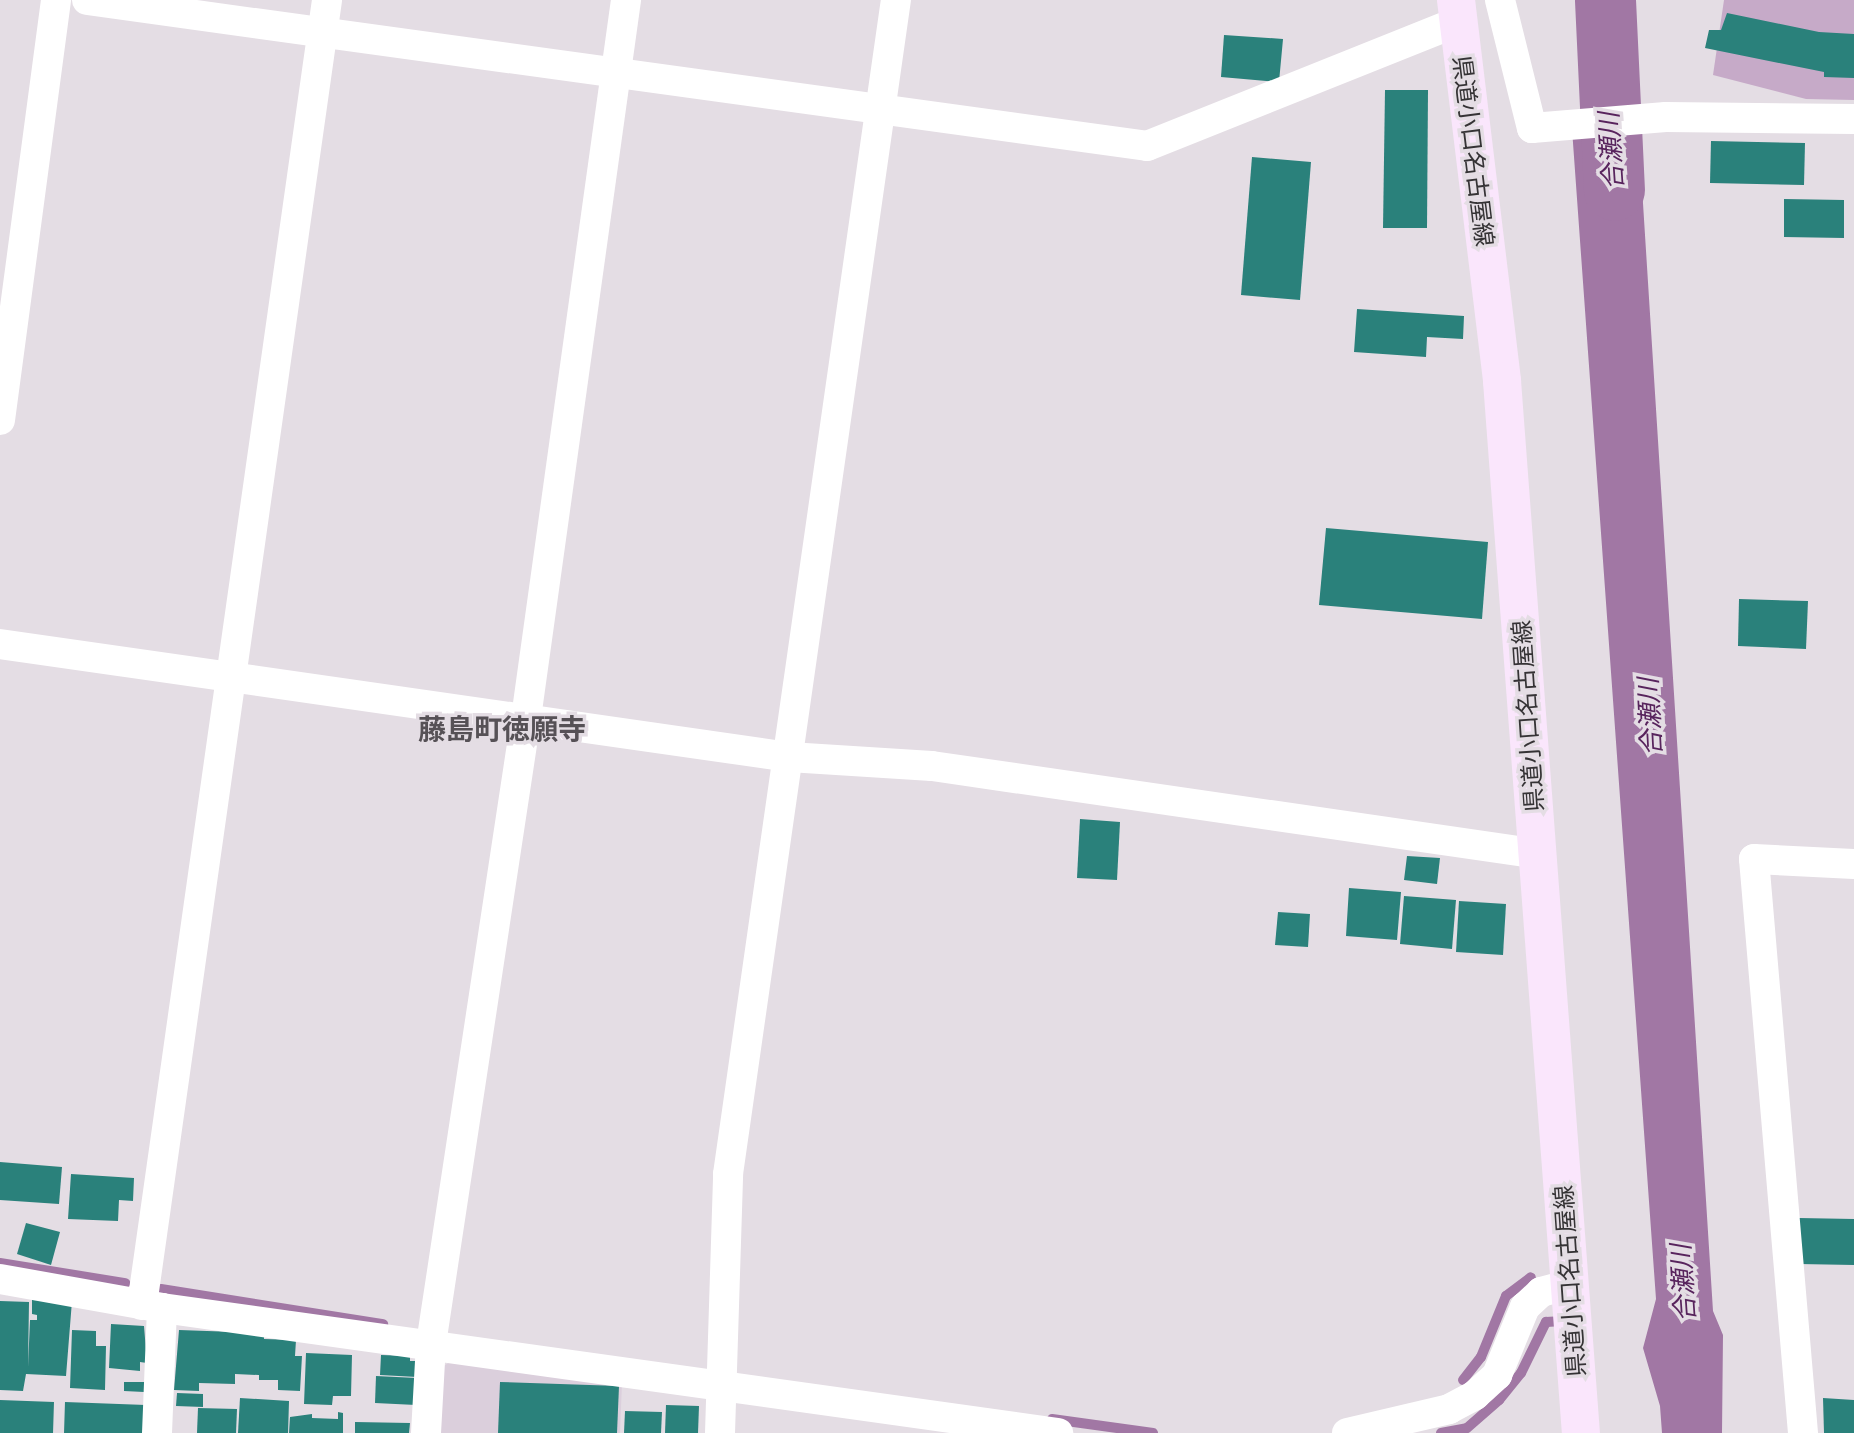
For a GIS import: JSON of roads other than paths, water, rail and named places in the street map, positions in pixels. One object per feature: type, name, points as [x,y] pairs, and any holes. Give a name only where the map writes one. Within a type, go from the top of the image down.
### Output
[{"type":"main road","name":"県道小口名古屋線","points":[[1456,11],[1502,380],[1581,1433]]},
{"type":"street","points":[[0,420],[56,0]]},
{"type":"street","points":[[87,0],[880,112],[1147,146],[1456,11]]},
{"type":"street","points":[[157,1433],[152,1306],[233,677],[327,0]]},
{"type":"street","points":[[426,1433],[431,1344],[526,718],[626,0]]},
{"type":"street","points":[[720,1433],[728,1174],[896,0]]},
{"type":"street","points":[[1500,0],[1532,128],[1666,117],[1854,119]]},
{"type":"street","points":[[0,644],[789,757],[932,766],[1539,854]]},
{"type":"street","points":[[1803,1433],[1754,859],[1854,864]]},
{"type":"street","points":[[0,1279],[152,1306],[1058,1433]]},
{"type":"street","points":[[1347,1433],[1449,1409],[1475,1395],[1497,1375],[1525,1307],[1541,1292],[1570,1283]]},
{"type":"water","points":[[1638,124],[1713,1311],[1723,1335],[1722,1433],[1662,1433],[1660,1406],[1643,1348],[1656,1299],[1572,129]]},
{"type":"waterway","name":"合瀬川","points":[[1605,0],[1614,190]]},
{"type":"waterway","points":[[0,1263],[125,1283]]},
{"type":"waterway","points":[[1463,1380],[1481,1357],[1506,1296],[1531,1277]]},
{"type":"waterway","points":[[161,1289],[383,1324]]},
{"type":"waterway","points":[[1441,1433],[1467,1428],[1499,1400],[1521,1373],[1546,1322],[1563,1321]]},
{"type":"waterway","points":[[1052,1419],[1153,1433]]},
{"type":"district","name":"藤島町徳願寺","points":[[502,729]]}]
